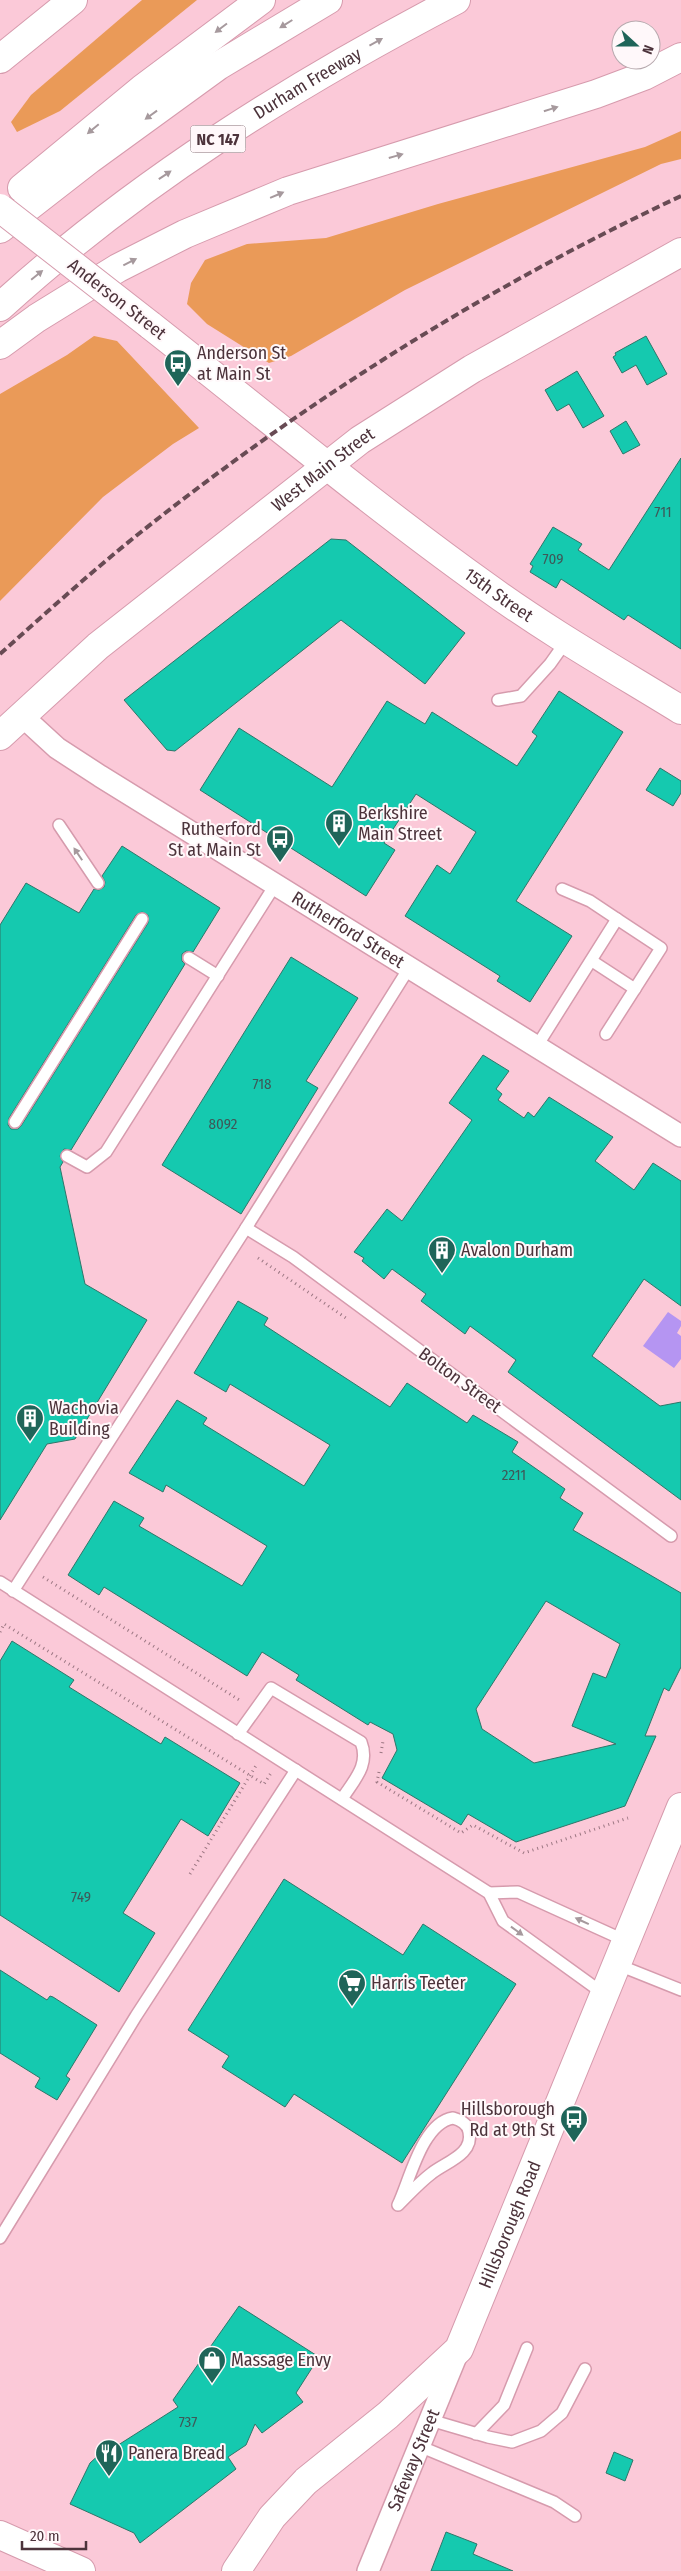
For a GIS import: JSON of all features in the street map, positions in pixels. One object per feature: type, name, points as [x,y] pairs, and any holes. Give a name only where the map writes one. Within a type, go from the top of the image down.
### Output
[{"type":"main road","points":[[0,59],[73,0]]},
{"type":"main road","points":[[0,209],[12,196],[142,89],[260,0]]},
{"type":"main road","points":[[0,229],[82,164],[218,66],[328,0]]},
{"type":"main road","name":"Durham Freeway","points":[[0,307],[147,187],[224,135],[322,73],[456,0]]},
{"type":"main road","points":[[0,345],[37,318],[118,268],[186,234],[280,194],[349,170],[498,126],[596,94],[644,76],[681,57]]},
{"type":"main road","name":"Anderson Street","points":[[0,209],[328,466]]},
{"type":"main road","name":"West Main Street","points":[[0,736],[105,640],[360,440],[472,369],[681,252]]},
{"type":"main road","name":"15th Street","points":[[328,466],[487,587],[567,640],[681,710]]},
{"type":"main road","name":"Hillsborough Road","points":[[236,2571],[272,2517],[306,2481],[388,2414],[459,2349],[681,1807]]},
{"type":"main road","points":[[0,2535],[81,2571]]},
{"type":"street","name":"Rutherford Street","points":[[21,715],[56,748],[681,1136]]},
{"type":"street","name":"Safeway Street","points":[[368,2571],[459,2349]]},
{"type":"lane","points":[[498,700],[521,696],[550,664],[567,640]]},
{"type":"lane","points":[[59,825],[98,883]]},
{"type":"lane","points":[[67,1156],[87,1167],[106,1152],[275,885]]},
{"type":"lane","points":[[562,889],[590,901],[661,948],[606,1034]]},
{"type":"lane","points":[[15,1122],[142,919]]},
{"type":"lane","points":[[537,1046],[617,919]]},
{"type":"lane","points":[[189,958],[218,976]]},
{"type":"lane","points":[[592,961],[635,989]]},
{"type":"lane","points":[[13,1590],[246,1228],[409,968]]},
{"type":"lane","name":"Bolton Street","points":[[246,1228],[293,1257],[671,1536]]},
{"type":"lane","points":[[0,1582],[490,1893],[503,1921],[604,1994]]},
{"type":"lane","points":[[238,1734],[271,1688],[361,1742],[365,1752],[364,1764],[342,1799]]},
{"type":"lane","points":[[0,2238],[141,2008],[296,1770]]},
{"type":"lane","points":[[490,1893],[518,1892],[681,1990]]},
{"type":"lane","points":[[452,2118],[462,2121],[469,2130],[470,2140],[467,2150],[434,2171],[398,2205],[430,2132],[443,2120],[452,2118]]},
{"type":"lane","points":[[476,2434],[504,2406],[527,2348]]},
{"type":"lane","points":[[430,2420],[476,2434],[512,2442],[540,2431],[562,2413],[585,2368]]},
{"type":"lane","points":[[419,2446],[554,2502],[575,2516]]},
{"type":"path","points":[[43,1577],[241,1701]]},
{"type":"path","points":[[0,1632],[4,1624],[264,1784],[270,1772],[287,1784]]},
{"type":"path","points":[[380,1757],[383,1741]]},
{"type":"path","points":[[190,1874],[260,1759]]},
{"type":"path","points":[[379,1766],[377,1782],[461,1833],[473,1825],[524,1853],[628,1818]]},
{"type":"shaded area","points":[[142,0],[197,0],[60,111],[17,132],[11,122],[31,95]]},
{"type":"shaded area","points":[[681,131],[681,159],[661,164],[405,290],[291,356],[269,363],[207,324],[187,304],[191,283],[205,260],[247,244],[326,238],[438,204],[645,147]]},
{"type":"shaded area","points":[[94,336],[117,341],[199,428],[173,444],[103,497],[0,601],[0,394],[67,355]]},
{"type":"shaded area","points":[[668,1312],[681,1321],[681,1326],[677,1333],[681,1336],[681,1359],[674,1368],[643,1346]]},
{"type":"building","points":[[646,336],[667,374],[647,385],[636,365],[622,373],[613,357],[616,355],[615,353]]},
{"type":"building","points":[[577,371],[604,416],[583,428],[569,404],[557,411],[545,390]]},
{"type":"building","points":[[626,421],[640,445],[623,454],[610,431]]},
{"type":"building","points":[[681,458],[681,649],[628,615],[624,620],[561,579],[556,588],[530,572],[533,566],[530,564],[553,527],[582,544],[578,550],[609,570]]},
{"type":"building","points":[[331,539],[346,540],[465,633],[425,684],[341,620],[175,751],[167,750],[124,700]]},
{"type":"building","name":"Berkshire Main Street","points":[[559,691],[623,732],[516,901],[572,936],[530,1002],[497,981],[500,976],[405,916],[437,865],[450,874],[476,832],[416,794],[384,843],[395,850],[366,896],[200,790],[239,728],[332,787],[387,701],[425,724],[432,712],[517,766],[537,736],[532,732]]},
{"type":"building","points":[[660,768],[681,781],[681,793],[673,806],[646,790]]},
{"type":"building","points":[[122,846],[220,908],[193,952],[186,951],[182,954],[182,961],[185,964],[71,1150],[64,1149],[60,1156],[63,1162],[60,1167],[85,1284],[147,1320],[75,1439],[47,1444],[0,1520],[0,925],[26,883],[79,913],[94,889],[99,890],[104,887],[105,882],[102,876]],"holes":[[[142,912],[148,915],[148,923],[21,1126],[18,1129],[11,1129],[8,1125],[9,1118],[136,915]]]},
{"type":"building","points":[[291,957],[358,998],[306,1081],[318,1088],[241,1214],[162,1165]]},
{"type":"building","name":"Avalon Durham","points":[[483,1055],[509,1071],[496,1089],[502,1094],[498,1100],[524,1118],[528,1112],[534,1117],[549,1097],[613,1137],[595,1161],[634,1190],[653,1163],[681,1181],[681,1306],[644,1279],[592,1356],[660,1406],[681,1402],[681,1500],[508,1372],[516,1360],[470,1326],[465,1334],[421,1301],[426,1294],[392,1269],[384,1279],[362,1261],[364,1258],[354,1252],[387,1209],[402,1221],[472,1120],[449,1103]]},
{"type":"building","points":[[238,1301],[268,1318],[264,1325],[390,1407],[407,1383],[467,1423],[473,1415],[518,1442],[512,1452],[565,1489],[560,1498],[583,1513],[573,1530],[681,1593],[681,1667],[669,1691],[664,1688],[645,1736],[656,1736],[625,1806],[516,1842],[468,1814],[461,1825],[382,1778],[397,1750],[393,1734],[370,1722],[368,1725],[296,1680],[299,1675],[262,1652],[247,1676],[104,1587],[99,1595],[68,1575],[114,1501],[144,1518],[139,1526],[242,1586],[267,1546],[166,1485],[163,1492],[129,1473],[177,1400],[207,1418],[203,1424],[304,1486],[330,1445],[230,1384],[226,1392],[194,1373]],"holes":[[[546,1601],[620,1644],[606,1678],[593,1673],[572,1726],[616,1744],[534,1763],[482,1729],[476,1709]]]},
{"type":"building","points":[[12,1641],[74,1680],[69,1687],[161,1744],[165,1737],[240,1783],[208,1836],[181,1819],[123,1913],[155,1933],[119,1992],[0,1915],[0,1661]]},
{"type":"building","name":"Harris Teeter","points":[[284,1879],[403,1955],[423,1924],[516,1984],[402,2163],[294,2094],[285,2107],[222,2067],[229,2056],[188,2030]]},
{"type":"building","points":[[0,1970],[47,2000],[50,1996],[53,1997],[97,2025],[66,2076],[70,2079],[57,2100],[35,2087],[40,2078],[0,2053]]},
{"type":"building","points":[[239,2306],[319,2357],[296,2393],[303,2402],[262,2433],[255,2424],[246,2445],[228,2457],[236,2469],[140,2543],[134,2533],[70,2504],[90,2463],[102,2452],[104,2454],[178,2407],[173,2400]]},
{"type":"building","points":[[614,2452],[633,2460],[625,2481],[606,2473]]},
{"type":"building","points":[[446,2532],[477,2544],[473,2554],[513,2571],[431,2571]]},
{"type":"railway","points":[[0,654],[141,532],[268,436],[334,391],[401,348],[539,268],[681,196]]},
{"type":"place","name":"Anderson St at Main St","points":[[178,387]]},
{"type":"place","name":"Berkshire Main Street","points":[[339,847]]},
{"type":"place","name":"Rutherford St at Main St","points":[[280,863]]},
{"type":"place","name":"Avalon Durham","points":[[442,1274]]},
{"type":"place","name":"Wachovia Building","points":[[30,1442]]},
{"type":"place","name":"Harris Teeter","points":[[352,2007]]},
{"type":"place","name":"Hillsborough Rd at 9th St","points":[[574,2143]]},
{"type":"place","name":"Massage Envy","points":[[212,2384]]},
{"type":"place","name":"Panera Bread","points":[[109,2477]]}]
